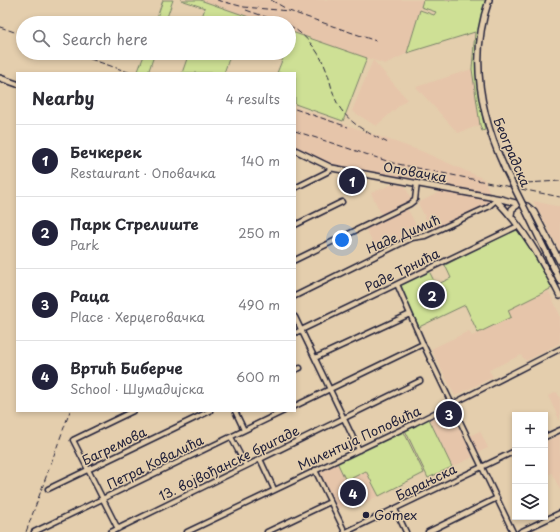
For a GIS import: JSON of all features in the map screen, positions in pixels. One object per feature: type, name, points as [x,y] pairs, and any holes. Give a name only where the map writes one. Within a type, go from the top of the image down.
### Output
[{"type":"main road","name":"Београдска","points":[[489,0],[480,43],[480,90],[488,128],[505,168],[560,282]]},
{"type":"main road","points":[[0,78],[16,84]]},
{"type":"main road","name":"Оповачка","points":[[296,152],[332,168],[417,183],[519,204],[532,209],[536,214],[560,262]]},
{"type":"main road","points":[[495,199],[511,215],[535,248],[560,296]]},
{"type":"main road","points":[[511,215],[512,209],[519,204]]},
{"type":"street","points":[[296,188],[332,168]]},
{"type":"street","points":[[296,260],[410,204],[415,200],[417,183]]},
{"type":"street","name":"Наде Димић","points":[[296,296],[412,238],[425,236],[488,207],[495,199]]},
{"type":"street","points":[[296,225],[342,202]]},
{"type":"street","name":"Раде Трнића","points":[[296,332],[518,226]]},
{"type":"street","points":[[397,284],[423,344],[513,532]]},
{"type":"street","points":[[315,358],[410,314]]},
{"type":"street","points":[[296,319],[359,450]]},
{"type":"street","points":[[296,406],[423,344]]},
{"type":"street","name":"Милентија Поповића","points":[[187,532],[274,489],[359,450],[560,349]]},
{"type":"street","points":[[296,370],[300,368]]},
{"type":"street","name":"13. војвођанске бригаде","points":[[111,532],[420,381]]},
{"type":"street","points":[[118,529],[73,440],[132,412]]},
{"type":"street","name":"Багремова","points":[[48,489],[208,412]]},
{"type":"street","points":[[235,412],[244,430]]},
{"type":"street","name":"Петра Ковалића","points":[[34,532],[282,412]]},
{"type":"street","points":[[548,436],[560,430]]},
{"type":"street","points":[[231,436],[246,466]]},
{"type":"street","name":"Барањска","points":[[346,532],[512,452]]},
{"type":"street","points":[[260,459],[274,489]]},
{"type":"street","points":[[315,470],[346,532]]},
{"type":"street","points":[[428,532],[497,498]]},
{"type":"street","points":[[267,532],[330,502]]},
{"type":"street","points":[[395,509],[406,532]]},
{"type":"street","points":[[520,532],[560,513]]},
{"type":"shaded area","points":[[200,0],[423,0],[406,54],[385,64],[296,33],[296,16],[246,16]]},
{"type":"shaded area","points":[[373,60],[407,99],[376,126],[352,111]]},
{"type":"shaded area","points":[[472,69],[480,125],[458,133],[416,87]]},
{"type":"shaded area","points":[[296,107],[421,151],[484,179],[490,194],[333,165],[296,147]]},
{"type":"shaded area","points":[[393,184],[405,186],[412,201],[382,216],[371,193]]},
{"type":"shaded area","points":[[442,191],[492,201],[487,206],[432,231],[418,203]]},
{"type":"shaded area","points":[[533,201],[560,207],[560,251],[553,238]]},
{"type":"shaded area","points":[[407,208],[420,233],[378,253],[365,228]]},
{"type":"shaded area","points":[[548,290],[560,315],[560,343],[526,361],[521,355],[489,370],[493,377],[455,396],[431,349],[469,331],[472,336],[511,317],[508,310]]},
{"type":"shaded area","points":[[557,392],[560,399],[560,421],[548,396]]},
{"type":"shaded area","points":[[450,409],[473,457],[452,467],[429,419]]},
{"type":"shaded area","points":[[480,431],[488,448],[477,453],[469,436]]},
{"type":"shaded area","points":[[560,435],[560,490],[552,473],[548,475],[548,441]]},
{"type":"shaded area","points":[[336,460],[346,481],[366,471],[378,496],[357,507],[353,501],[337,509],[318,469]]},
{"type":"green space","points":[[163,0],[173,0],[167,16],[157,16]]},
{"type":"green space","points":[[181,0],[200,0],[246,16],[202,16],[205,8]]},
{"type":"green space","points":[[423,0],[486,0],[478,32],[476,65],[479,98],[485,130],[482,131],[480,125],[472,69],[475,32],[407,53],[420,10],[434,15],[436,12],[421,7]]},
{"type":"green space","points":[[296,33],[367,58],[343,121],[296,104],[296,72],[277,72],[282,60],[296,60]]},
{"type":"green space","points":[[142,60],[153,60],[148,72],[138,71]]},
{"type":"green space","points":[[187,60],[229,60],[224,72],[182,72]]},
{"type":"green space","points":[[519,228],[554,287],[508,310],[511,317],[478,333],[465,305],[419,327],[399,285],[429,271],[436,285],[451,278],[445,265]]},
{"type":"green space","points":[[429,419],[452,467],[428,478],[405,430]]},
{"type":"green space","points":[[403,430],[424,473],[379,496],[366,471],[346,481],[337,462]]},
{"type":"railway","points":[[217,0],[244,7],[289,11],[376,41]]},
{"type":"railway","points":[[271,0],[285,8]]},
{"type":"railway","points":[[246,10],[263,16]]},
{"type":"railway","points":[[0,27],[16,33]]},
{"type":"railway","points":[[296,29],[307,39],[321,58],[335,98],[343,112],[358,126],[388,143]]},
{"type":"railway","points":[[93,60],[128,72]]},
{"type":"railway","points":[[296,109],[348,127]]},
{"type":"railway","points":[[296,131],[393,163],[560,197]]},
{"type":"railway","points":[[509,184],[560,181]]},
{"type":"railway","points":[[26,532],[70,412]]},
{"type":"place","name":"Бечкерек","points":[[352,181]]},
{"type":"place","name":"Парк Стрелиште","points":[[432,295]]},
{"type":"place","name":"Раца","points":[[449,414]]},
{"type":"place","name":"Вртић Биберче","points":[[353,493]]},
{"type":"place","name":"Gomex","points":[[366,515]]}]
